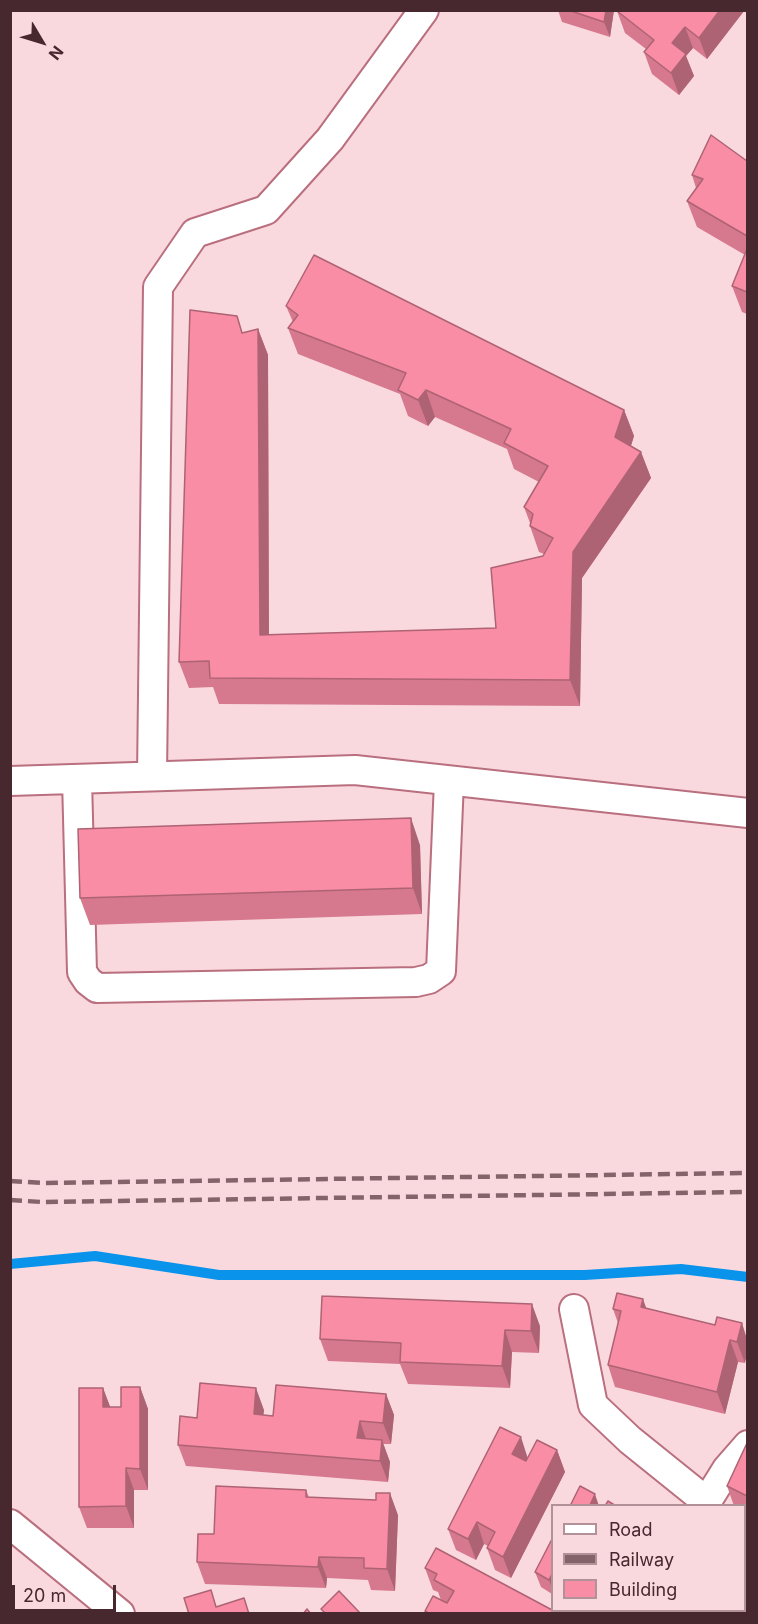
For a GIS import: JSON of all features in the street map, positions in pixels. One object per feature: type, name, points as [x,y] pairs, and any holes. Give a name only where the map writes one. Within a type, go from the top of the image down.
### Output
[{"type":"street","points":[[152,776],[158,287],[195,233],[266,210],[330,139],[424,10]]},
{"type":"street","points":[[10,781],[355,770],[747,813]]},
{"type":"street","points":[[77,779],[82,972],[97,988],[429,979],[441,971],[449,780]]},
{"type":"street","points":[[574,1309],[593,1406],[706,1504],[727,1469],[747,1445]]},
{"type":"street","points":[[10,1524],[120,1614]]},
{"type":"building","points":[[568,10],[606,10],[604,22]]},
{"type":"building","points":[[618,10],[720,10],[699,38],[685,27],[672,43],[686,54],[671,73],[644,52],[654,40]]},
{"type":"building","points":[[711,135],[747,161],[747,236],[687,201],[703,179],[692,175]]},
{"type":"building","points":[[747,249],[747,292],[732,286]]},
{"type":"building","points":[[314,255],[624,410],[615,437],[641,452],[573,552],[570,680],[210,678],[209,661],[179,662],[190,310],[237,316],[242,333],[258,329],[260,635],[496,628],[491,568],[543,556],[553,538],[530,526],[533,514],[524,507],[548,466],[504,443],[511,429],[426,390],[418,400],[398,390],[406,373],[288,328],[298,315],[286,306]]},
{"type":"building","points":[[411,818],[413,888],[80,898],[78,829]]},
{"type":"building","points":[[617,1293],[643,1299],[641,1307],[715,1325],[717,1317],[742,1323],[737,1342],[730,1340],[717,1392],[608,1365],[621,1311],[613,1309]]},
{"type":"building","points":[[322,1296],[532,1304],[531,1331],[505,1330],[502,1366],[400,1362],[401,1343],[320,1339]]},
{"type":"building","points":[[200,1383],[256,1388],[254,1414],[273,1416],[276,1385],[386,1394],[383,1423],[360,1421],[357,1438],[382,1440],[380,1461],[178,1445],[180,1416],[197,1418]]},
{"type":"building","points":[[121,1387],[140,1387],[140,1469],[126,1468],[126,1506],[79,1507],[79,1388],[103,1388],[103,1407],[121,1407]]},
{"type":"building","points":[[500,1427],[521,1437],[512,1454],[526,1461],[537,1440],[557,1450],[503,1557],[487,1548],[495,1532],[477,1522],[468,1539],[448,1529]]},
{"type":"building","points":[[747,1443],[747,1496],[727,1486]]},
{"type":"building","points":[[216,1486],[306,1490],[306,1497],[376,1500],[376,1493],[390,1493],[387,1569],[364,1568],[364,1558],[319,1557],[318,1567],[197,1562],[198,1534],[214,1534]]},
{"type":"building","points":[[580,1486],[595,1494],[590,1504],[571,1504]]},
{"type":"building","points":[[551,1541],[549,1580],[535,1572]]},
{"type":"building","points":[[436,1548],[553,1612],[552,1614],[430,1614],[425,1611],[433,1596],[447,1603],[454,1591],[434,1580],[437,1574],[425,1568]]},
{"type":"building","points":[[211,1590],[216,1607],[244,1598],[249,1614],[189,1614],[184,1598]]},
{"type":"building","points":[[339,1591],[361,1614],[326,1614],[321,1609]]},
{"type":"waterway","points":[[10,1264],[95,1256],[219,1275],[585,1275],[681,1269],[748,1277]]},
{"type":"railway","points":[[10,1181],[43,1183],[748,1173]]},
{"type":"railway","points":[[10,1200],[42,1202],[748,1192]]}]
